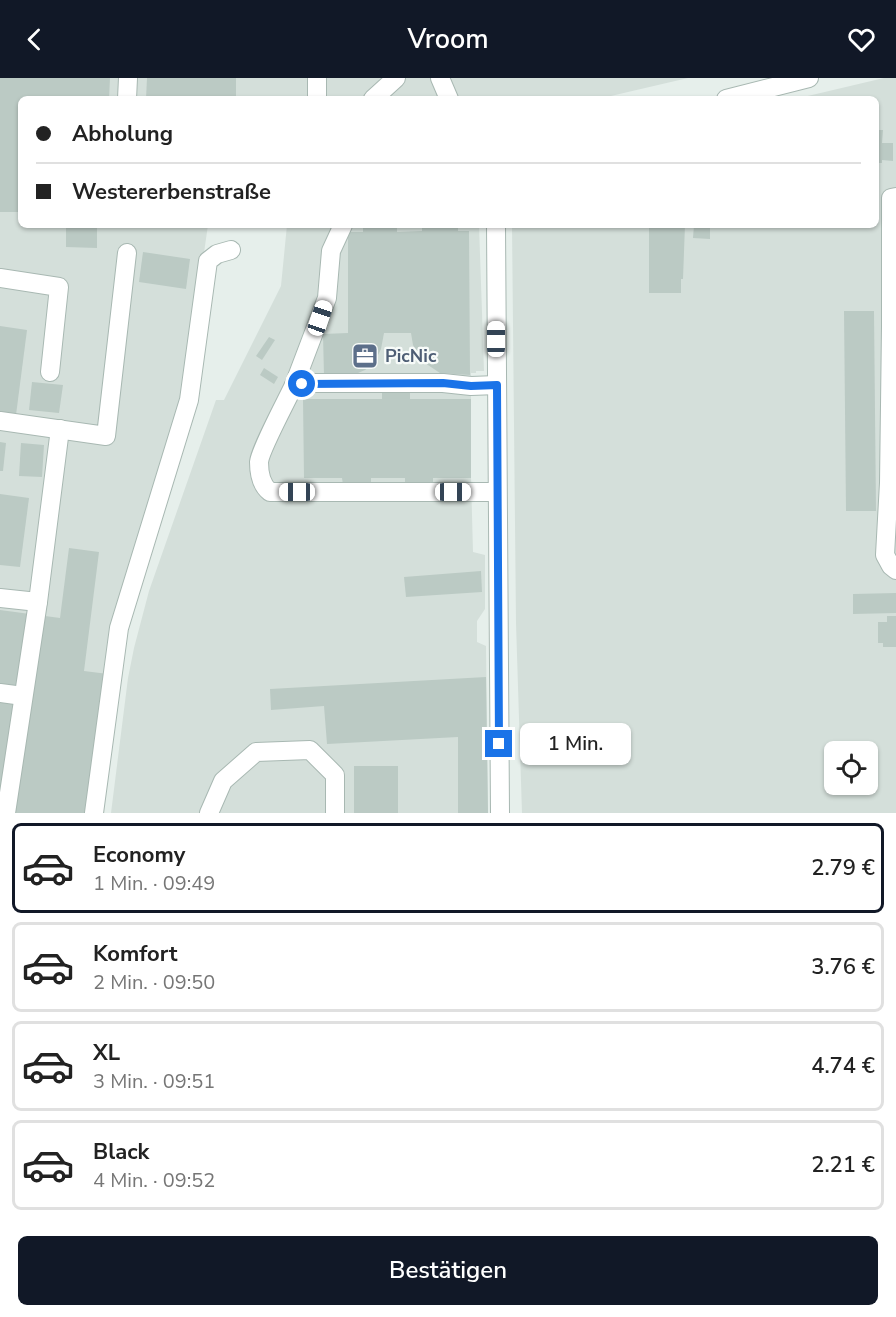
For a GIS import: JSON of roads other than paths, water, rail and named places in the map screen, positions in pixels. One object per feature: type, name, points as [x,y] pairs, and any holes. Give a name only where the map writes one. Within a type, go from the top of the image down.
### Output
[{"type":"street","points":[[127,96],[128,78]]},
{"type":"street","points":[[317,78],[317,96]]},
{"type":"street","points":[[376,96],[396,78]]},
{"type":"street","points":[[440,78],[448,96]]},
{"type":"street","points":[[738,96],[809,78]]},
{"type":"street","points":[[896,197],[891,198],[894,327],[892,500],[885,555],[891,567],[896,570]]},
{"type":"street","points":[[342,228],[331,251],[327,298],[294,385],[259,460],[261,479],[265,488],[270,492],[497,492]]},
{"type":"street","points":[[496,228],[500,813]]},
{"type":"street","points":[[94,813],[119,628],[189,400],[208,261],[217,254],[231,250]]},
{"type":"street","points":[[0,421],[106,435],[127,253]]},
{"type":"street","points":[[0,278],[59,287],[50,372]]},
{"type":"street","points":[[294,385],[307,383],[497,385]]},
{"type":"street","points":[[6,813],[38,602],[60,429]]},
{"type":"street","points":[[0,598],[38,602]]},
{"type":"street","points":[[0,693],[23,696]]},
{"type":"street","points":[[210,813],[223,781],[256,752],[310,750],[335,775],[334,813]]},
{"type":"place","name":"PicNic","points":[[365,356]]}]
